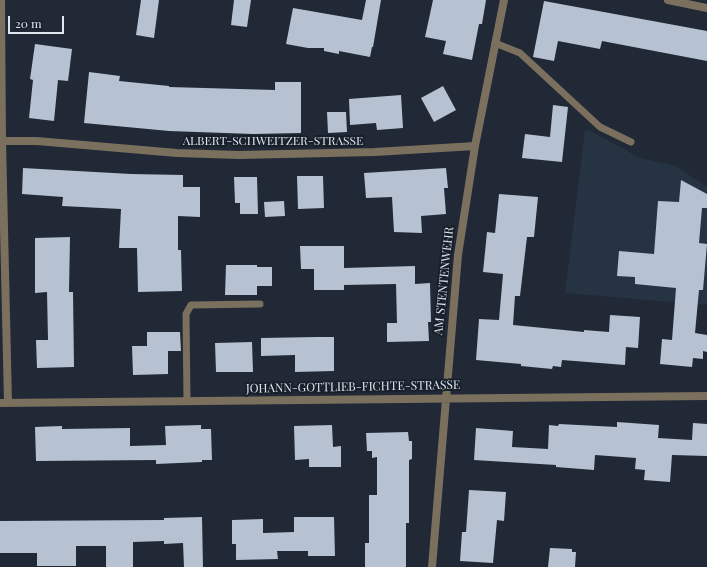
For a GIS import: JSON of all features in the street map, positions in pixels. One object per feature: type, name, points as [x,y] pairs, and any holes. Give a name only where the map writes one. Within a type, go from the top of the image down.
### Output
[{"type":"street","points":[[1,0],[4,403]]},
{"type":"street","name":"AM STENTENWEHR","points":[[432,567],[458,255],[474,146],[504,0]]},
{"type":"street","points":[[668,0],[707,8]]},
{"type":"street","name":"ALBERT-SCHWEITZER-STRASSE","points":[[1,141],[37,141],[177,153],[239,155],[375,152],[474,146]]},
{"type":"street","name":"JOHANN-GOTTLIEB-FICHTE-STRASSE","points":[[4,403],[707,396]]},
{"type":"lane","points":[[495,43],[520,53],[600,127],[631,142]]},
{"type":"lane","points":[[187,401],[186,314],[191,305],[260,304]]},
{"type":"shaded area","points":[[585,130],[589,130],[640,158],[676,166],[707,187],[707,305],[565,293]]},
{"type":"building","points":[[141,0],[159,0],[154,38],[136,35]]},
{"type":"building","points":[[234,0],[251,0],[247,27],[231,25]]},
{"type":"building","points":[[366,0],[381,0],[370,57],[339,51],[339,54],[324,51],[324,48],[308,48],[286,44],[293,8],[362,20]]},
{"type":"building","points":[[433,0],[486,0],[482,24],[479,24],[472,60],[443,54],[446,41],[425,37]]},
{"type":"building","points":[[544,1],[707,31],[707,61],[602,41],[600,49],[558,41],[554,61],[533,57]]},
{"type":"building","points":[[35,44],[72,49],[68,81],[58,80],[54,121],[29,118],[33,80],[30,79]]},
{"type":"building","points":[[89,72],[120,76],[119,81],[169,87],[275,90],[275,82],[301,82],[301,133],[253,134],[169,131],[84,123]]},
{"type":"building","points":[[443,86],[456,110],[434,122],[421,98]]},
{"type":"building","points":[[401,95],[403,128],[377,130],[376,123],[350,125],[349,99]]},
{"type":"building","points":[[553,105],[568,107],[562,162],[522,158],[525,134],[550,137]]},
{"type":"building","points":[[327,112],[346,112],[347,132],[328,133]]},
{"type":"building","points":[[23,168],[131,174],[183,175],[183,187],[200,187],[200,217],[178,216],[178,250],[181,250],[182,291],[138,292],[137,248],[119,248],[121,209],[62,206],[63,197],[22,194]]},
{"type":"building","points":[[446,168],[448,188],[444,188],[446,214],[421,216],[422,233],[394,232],[392,197],[366,198],[364,173]]},
{"type":"building","points":[[297,176],[323,176],[324,208],[298,209]]},
{"type":"building","points":[[234,177],[257,177],[258,214],[240,214],[240,203],[235,203]]},
{"type":"building","points":[[681,180],[707,194],[707,208],[702,208],[699,243],[707,244],[703,290],[699,290],[695,333],[707,335],[707,352],[703,351],[703,359],[693,358],[692,367],[660,364],[662,339],[672,340],[676,288],[635,284],[635,277],[617,276],[619,251],[654,254],[658,201],[679,202]]},
{"type":"building","points":[[499,194],[538,197],[534,237],[527,237],[520,296],[515,296],[513,325],[584,332],[584,330],[609,332],[610,315],[640,317],[638,348],[626,347],[625,365],[562,360],[561,367],[553,366],[552,369],[521,366],[521,364],[476,360],[479,319],[499,320],[503,274],[483,272],[487,232],[495,233]]},
{"type":"building","points":[[284,201],[285,216],[265,217],[264,202]]},
{"type":"building","points":[[70,237],[69,292],[73,292],[74,367],[37,368],[36,340],[48,340],[47,292],[35,293],[35,238]]},
{"type":"building","points":[[300,246],[344,246],[344,268],[415,266],[415,284],[430,283],[431,322],[428,322],[429,341],[387,342],[387,323],[397,323],[396,284],[344,285],[344,290],[314,290],[314,269],[301,269]]},
{"type":"building","points":[[226,265],[257,265],[257,267],[272,267],[272,286],[257,286],[257,295],[225,295]]},
{"type":"building","points":[[147,332],[180,332],[181,351],[168,351],[168,374],[133,375],[132,346],[147,346]]},
{"type":"building","points":[[334,337],[334,371],[295,372],[295,355],[261,356],[261,338]]},
{"type":"building","points":[[252,342],[253,372],[216,372],[215,343]]},
{"type":"building","points":[[617,422],[659,425],[658,438],[692,440],[693,423],[707,424],[707,456],[672,455],[670,482],[644,480],[645,470],[635,469],[636,458],[595,455],[594,470],[556,467],[556,465],[474,460],[476,428],[513,431],[512,447],[548,449],[549,425],[558,426],[559,424],[617,427]]},
{"type":"building","points":[[201,425],[201,429],[211,429],[212,460],[202,460],[202,462],[156,464],[156,460],[36,461],[35,427],[62,426],[62,429],[130,428],[130,446],[166,445],[165,426]]},
{"type":"building","points":[[332,425],[333,447],[341,446],[341,467],[309,467],[309,459],[295,460],[294,426]]},
{"type":"building","points":[[408,432],[409,441],[412,441],[412,459],[409,460],[409,523],[406,523],[406,567],[365,567],[365,543],[369,543],[369,495],[377,495],[377,457],[372,458],[372,451],[367,451],[366,433]]},
{"type":"building","points":[[469,490],[506,492],[504,521],[497,520],[493,563],[460,561],[462,532],[466,532]]},
{"type":"building","points":[[202,517],[203,567],[184,567],[183,543],[164,544],[164,541],[133,542],[133,567],[106,567],[106,546],[76,546],[76,566],[37,566],[37,553],[0,553],[0,521],[164,520],[164,518]]},
{"type":"building","points":[[294,517],[334,517],[335,556],[308,556],[308,551],[277,551],[278,559],[236,560],[236,544],[232,544],[232,520],[263,519],[263,533],[294,532]]},
{"type":"building","points":[[550,548],[572,549],[572,552],[576,552],[575,567],[548,567]]}]
